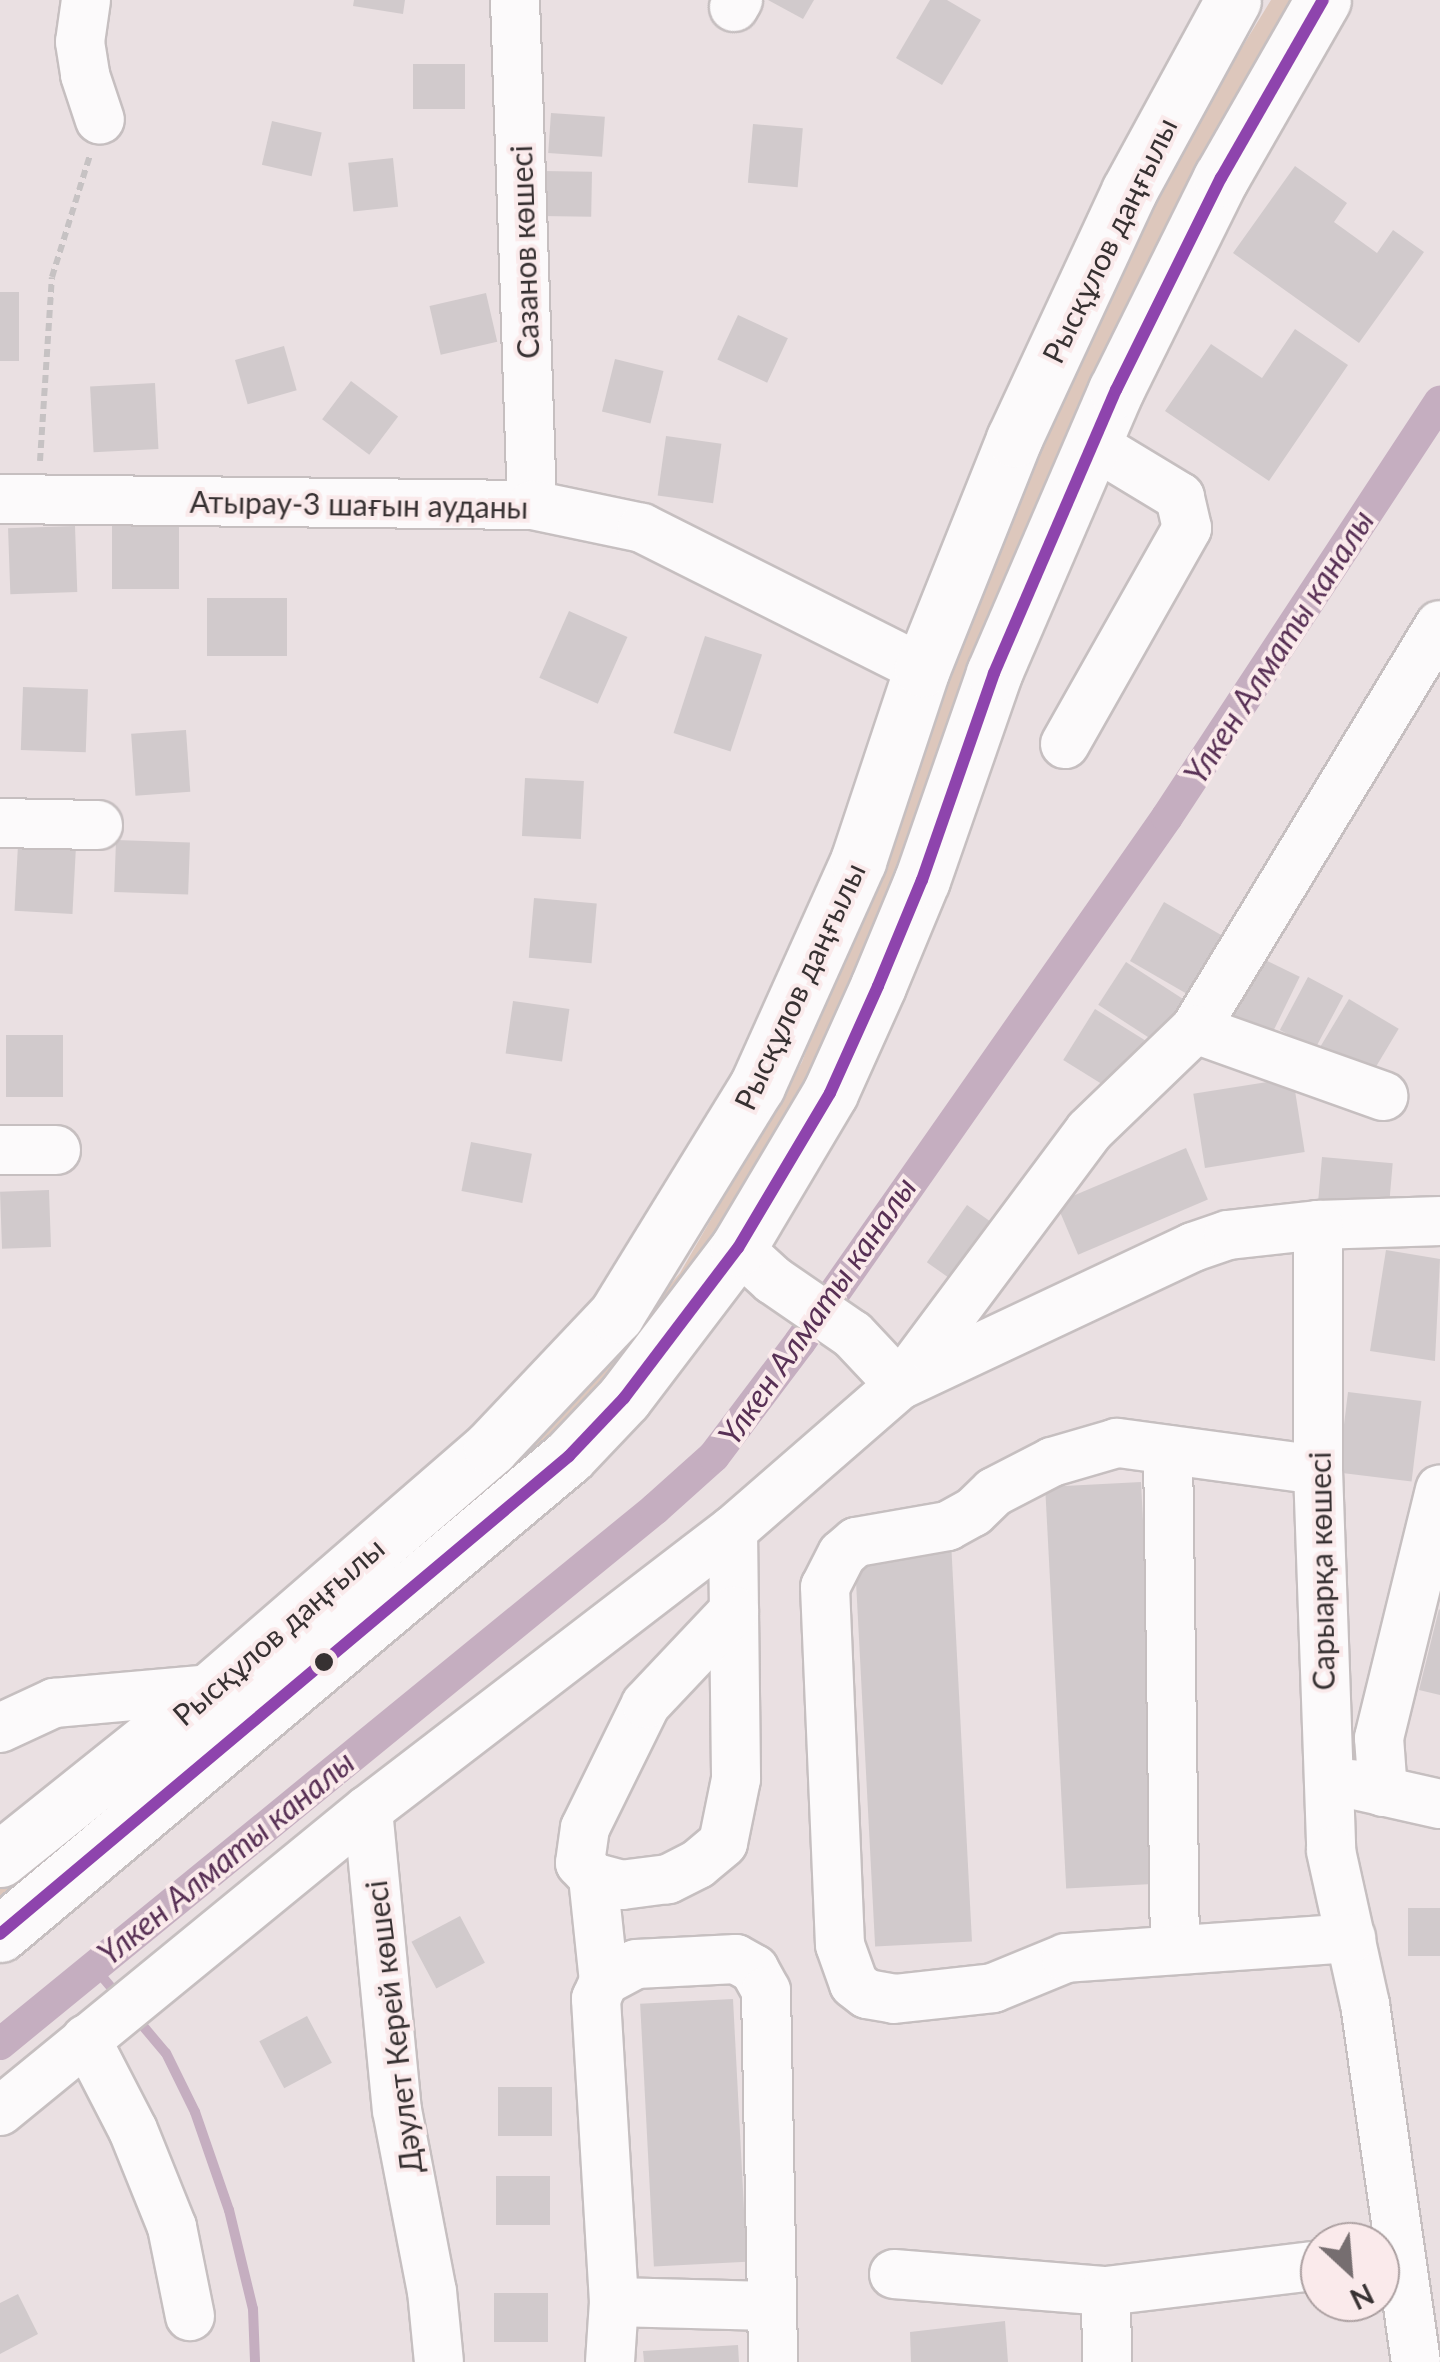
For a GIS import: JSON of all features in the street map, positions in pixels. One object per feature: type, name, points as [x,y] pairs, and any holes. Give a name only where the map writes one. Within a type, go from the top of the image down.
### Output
[{"type":"main road","name":"Рысқұлов даңғылы","points":[[0,1859],[212,1689],[491,1447],[616,1315],[757,1086],[858,862],[922,669],[1014,439],[1104,244],[1233,0]]},
{"type":"main road","name":"Рысқұлов даңғылы","points":[[0,1934],[569,1456],[755,1264],[922,880],[994,673],[1094,445],[1177,262],[1323,0]]},
{"type":"street","points":[[86,0],[80,42],[85,75],[100,120]]},
{"type":"street","name":"Сазанов көшесі","points":[[514,0],[532,505]]},
{"type":"street","points":[[1065,744],[1187,528],[1180,498],[1094,445]]},
{"type":"street","name":"Атырау-3 шағын ауданы","points":[[19,499],[532,505],[642,528],[922,669]]},
{"type":"street","points":[[0,2111],[368,1810],[732,1530],[900,1385],[1089,1131],[1196,1028],[1440,625]]},
{"type":"street","points":[[0,824],[98,825]]},
{"type":"street","points":[[1196,1028],[1383,1096]]},
{"type":"street","points":[[0,1150],[56,1150]]},
{"type":"street","points":[[900,1385],[1193,1247],[1228,1235],[1318,1225],[1440,1221]]},
{"type":"street","name":"Сарыарқа көшесі","points":[[1318,1225],[1318,1470],[1331,1851],[1366,2004],[1388,2222]]},
{"type":"street","points":[[755,1264],[853,1335],[900,1385]]},
{"type":"street","points":[[1318,1470],[1117,1443],[1052,1462],[994,1492],[973,1512],[948,1526],[856,1542],[842,1554],[826,1587],[840,1945],[854,1984],[867,1994],[914,1996],[992,1988],[1066,1958],[1350,1938]]},
{"type":"street","points":[[1168,1450],[1175,1949]]},
{"type":"street","points":[[1383,1792],[1378,1738],[1440,1489]]},
{"type":"street","points":[[732,1530],[734,1611],[736,1778],[723,1842],[698,1864],[668,1879],[622,1885],[593,1877],[580,1862],[584,1828],[646,1704],[734,1611]]},
{"type":"street","points":[[0,1728],[54,1704],[212,1689]]},
{"type":"street","points":[[1326,1778],[1440,1804]]},
{"type":"street","name":"Дәулет Керей көшесі","points":[[368,1810],[397,2110],[432,2290],[439,2362]]},
{"type":"street","points":[[593,1877],[604,1981],[596,1999],[614,2302],[610,2362]]},
{"type":"street","points":[[604,1981],[636,1964],[736,1959],[754,1969],[766,1991],[773,2362]]},
{"type":"street","points":[[86,2039],[133,2130],[172,2226],[190,2316]]},
{"type":"street","points":[[894,2274],[1106,2292],[1300,2268]]},
{"type":"street","points":[[1106,2292],[1107,2362]]},
{"type":"street","name":"Сарыарқа көшесі","points":[[1400,2294],[1416,2362]]},
{"type":"street","points":[[614,2302],[769,2306]]},
{"type":"path","points":[[19,499],[52,277],[100,120]]},
{"type":"shaded area","points":[[1271,0],[1302,0],[826,1070],[697,1286],[578,1431],[0,1903],[0,1874],[564,1411],[680,1273],[802,1062],[954,651],[1073,357],[1208,103]]},
{"type":"building","points":[[354,0],[405,0],[403,14],[353,6]]},
{"type":"building","points":[[768,0],[814,0],[803,19]]},
{"type":"building","points":[[930,0],[947,0],[981,20],[942,85],[896,58]]},
{"type":"building","points":[[413,64],[465,64],[465,109],[413,109]]},
{"type":"building","points":[[551,113],[605,117],[602,157],[548,153]]},
{"type":"building","points":[[272,121],[322,132],[312,176],[262,165]]},
{"type":"building","points":[[753,124],[803,128],[798,187],[748,183]]},
{"type":"building","points":[[393,158],[398,207],[353,211],[348,163]]},
{"type":"building","points":[[1295,166],[1347,203],[1334,222],[1377,253],[1393,230],[1424,252],[1359,343],[1233,253]]},
{"type":"building","points":[[542,171],[592,172],[591,217],[541,216]]},
{"type":"building","points":[[0,292],[19,292],[19,361],[0,361]]},
{"type":"building","points":[[486,293],[497,342],[441,355],[429,306]]},
{"type":"building","points":[[738,315],[788,338],[767,383],[717,359]]},
{"type":"building","points":[[1295,329],[1348,365],[1269,481],[1165,411],[1211,344],[1262,378]]},
{"type":"building","points":[[284,346],[297,390],[248,404],[235,360]]},
{"type":"building","points":[[615,359],[664,371],[650,423],[602,411]]},
{"type":"building","points":[[351,381],[398,417],[369,455],[322,419]]},
{"type":"building","points":[[155,383],[158,449],[94,452],[90,386]]},
{"type":"building","points":[[666,436],[721,444],[713,503],[658,495]]},
{"type":"building","points":[[75,526],[77,592],[10,594],[8,528]]},
{"type":"building","points":[[112,526],[179,526],[179,589],[112,589]]},
{"type":"building","points":[[207,598],[287,598],[287,656],[207,656]]},
{"type":"building","points":[[569,611],[627,637],[598,704],[539,678]]},
{"type":"building","points":[[705,636],[762,655],[731,752],[673,733]]},
{"type":"building","points":[[23,687],[88,689],[86,752],[21,750]]},
{"type":"building","points":[[186,730],[190,792],[135,796],[131,734]]},
{"type":"building","points":[[525,778],[584,781],[581,839],[522,836]]},
{"type":"building","points":[[116,840],[190,843],[188,895],[114,892]]},
{"type":"building","points":[[18,843],[76,846],[72,914],[15,911]]},
{"type":"building","points":[[534,898],[597,903],[592,963],[529,958]]},
{"type":"building","points":[[1164,902],[1227,938],[1193,997],[1130,961]]},
{"type":"building","points":[[1253,954],[1300,977],[1270,1037],[1224,1014]]},
{"type":"building","points":[[1126,962],[1188,1002],[1160,1045],[1098,1005]]},
{"type":"building","points":[[1308,977],[1343,996],[1315,1049],[1280,1030]]},
{"type":"building","points":[[1349,999],[1399,1029],[1367,1081],[1318,1051]]},
{"type":"building","points":[[513,1001],[569,1009],[562,1061],[506,1053]]},
{"type":"building","points":[[1095,1009],[1157,1048],[1125,1099],[1063,1060]]},
{"type":"building","points":[[6,1035],[63,1035],[63,1097],[6,1097]]},
{"type":"building","points":[[1293,1078],[1305,1152],[1205,1168],[1193,1094]]},
{"type":"building","points":[[471,1142],[532,1154],[522,1203],[461,1191]]},
{"type":"building","points":[[1186,1148],[1208,1200],[1078,1255],[1056,1203]]},
{"type":"building","points":[[1322,1157],[1393,1163],[1388,1213],[1318,1207]]},
{"type":"building","points":[[49,1190],[51,1247],[2,1249],[0,1192]]},
{"type":"building","points":[[967,1205],[991,1222],[951,1279],[927,1262]]},
{"type":"building","points":[[1386,1250],[1440,1259],[1435,1361],[1370,1351]]},
{"type":"building","points":[[1348,1392],[1421,1401],[1412,1481],[1338,1472]]},
{"type":"building","points":[[1141,1482],[1162,1883],[1066,1888],[1045,1487]]},
{"type":"building","points":[[951,1541],[972,1941],[875,1947],[854,1546]]},
{"type":"building","points":[[1440,1610],[1440,1695],[1419,1690]]},
{"type":"building","points":[[1408,1908],[1440,1908],[1440,1956],[1408,1956]]},
{"type":"building","points":[[460,1916],[485,1963],[436,1989],[411,1942]]},
{"type":"building","points":[[733,1999],[747,2262],[654,2267],[640,2004]]},
{"type":"building","points":[[307,2016],[332,2063],[284,2088],[259,2041]]},
{"type":"building","points":[[498,2087],[552,2087],[552,2136],[498,2136]]},
{"type":"building","points":[[496,2176],[550,2176],[550,2225],[496,2225]]},
{"type":"building","points":[[494,2293],[548,2293],[548,2342],[494,2342]]},
{"type":"building","points":[[18,2294],[38,2334],[0,2354],[0,2303]]},
{"type":"building","points":[[1005,2321],[1008,2362],[911,2362],[910,2332]]},
{"type":"building","points":[[738,2345],[739,2362],[644,2362],[643,2351]]},
{"type":"waterway","name":"Үлкен Алматы каналы","points":[[0,2044],[655,1509],[714,1456],[800,1342],[1167,817],[1440,402]]},
{"type":"waterway","points":[[94,1967],[110,1986]]},
{"type":"waterway","points":[[143,2026],[166,2053],[195,2112],[229,2210],[253,2309],[255,2362]]},
{"type":"transit line","points":[[0,1934],[569,1456],[624,1398],[738,1248],[830,1093],[878,986],[922,880],[994,673],[1116,390],[1221,178],[1323,0]]}]
